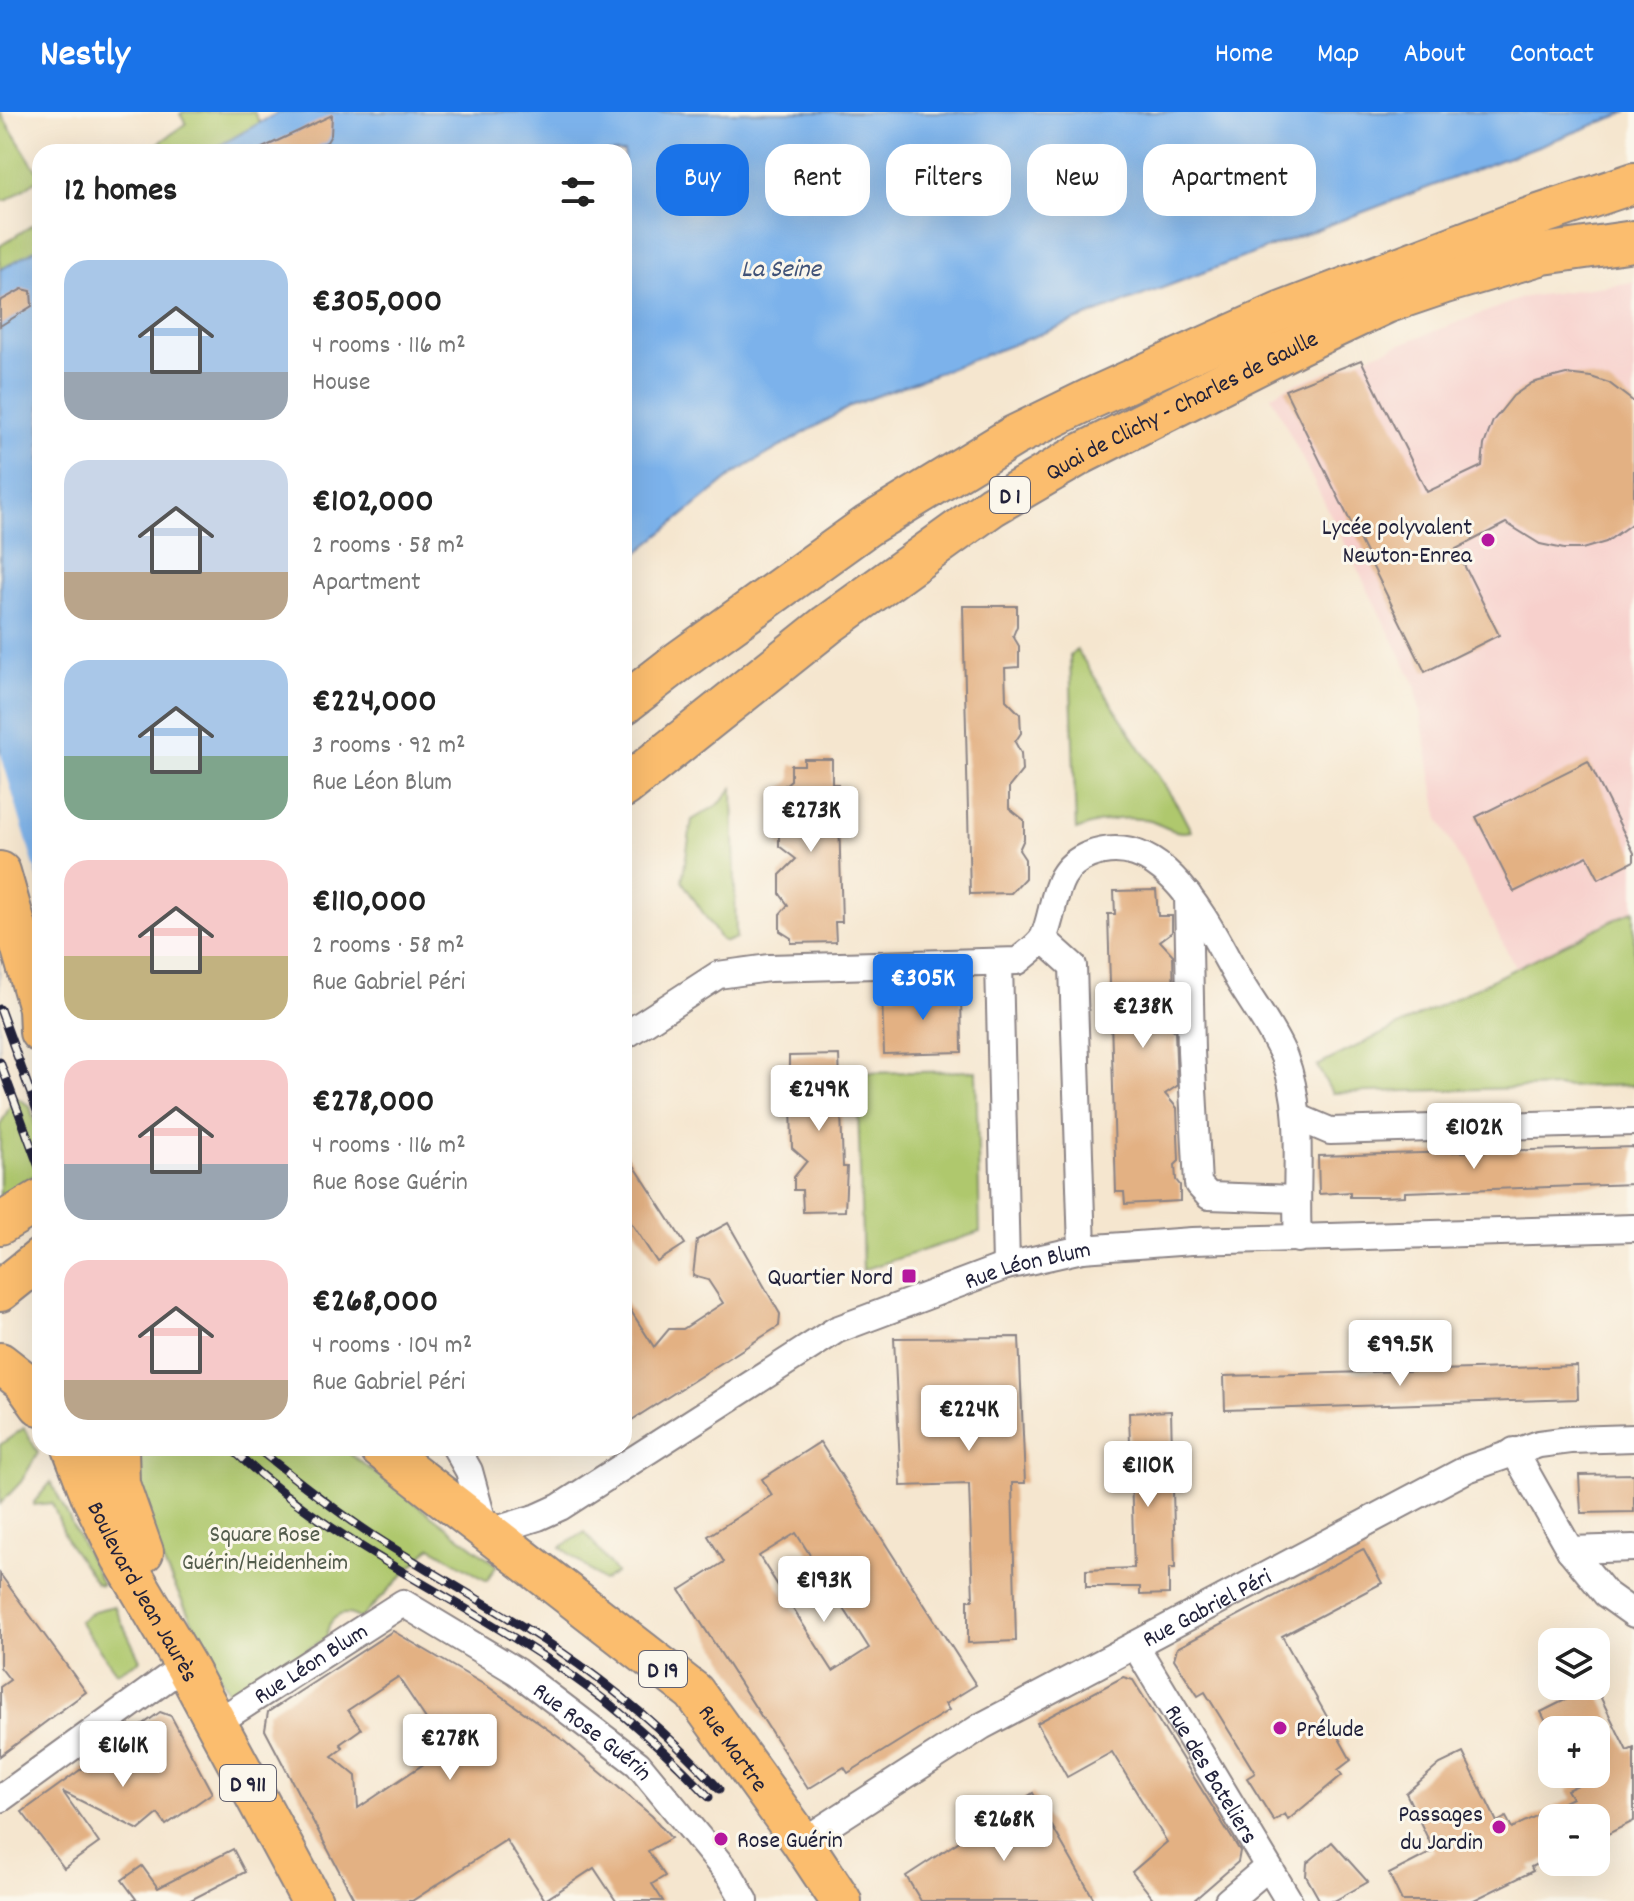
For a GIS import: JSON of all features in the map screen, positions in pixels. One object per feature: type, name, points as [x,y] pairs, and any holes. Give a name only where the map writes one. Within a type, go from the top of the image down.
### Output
[{"type":"main road","name":"Quai de Clichy - Charles de Gaulle","points":[[632,698],[867,526],[1014,436],[1280,313],[1487,233],[1634,183]]},
{"type":"main road","name":"Quai de Clichy - Charles de Gaulle","points":[[632,781],[827,625],[992,506],[1081,454],[1386,303],[1543,254],[1634,241]]},
{"type":"main road","points":[[0,872],[32,982]]},
{"type":"main road","points":[[0,1291],[32,1265]]},
{"type":"main road","points":[[0,1363],[23,1381],[32,1394]]},
{"type":"main road","name":"Boulevard Jean Jaurès","points":[[75,1456],[121,1556],[185,1665],[312,1901]]},
{"type":"main road","points":[[118,1456],[119,1484],[185,1665]]},
{"type":"main road","name":"Rue Martre","points":[[390,1456],[694,1692],[841,1901]]},
{"type":"street","points":[[632,1031],[718,975],[769,968],[1018,961],[1043,939],[1061,875],[1088,856],[1125,849],[1156,862],[1188,892],[1284,1057],[1297,1117],[1295,1199],[1298,1239]]},
{"type":"street","points":[[1188,892],[1191,1051],[1198,1184],[1209,1196],[1295,1199]]},
{"type":"street","points":[[1043,939],[1073,966],[1082,1249]]},
{"type":"street","points":[[999,962],[1006,1266]]},
{"type":"street","points":[[1297,1117],[1330,1131],[1634,1122]]},
{"type":"street","name":"Rue Léon Blum","points":[[486,1533],[560,1507],[836,1330],[1006,1266],[1082,1249],[1192,1241],[1634,1228]]},
{"type":"street","name":"Rue Gabriel Péri","points":[[802,1842],[982,1726],[1467,1469],[1514,1451],[1570,1440],[1634,1438]]},
{"type":"street","points":[[1514,1451],[1570,1550],[1606,1594],[1634,1614]]},
{"type":"street","points":[[460,1456],[472,1480],[486,1533]]},
{"type":"street","points":[[1570,1550],[1634,1548]]},
{"type":"street","name":"Rue Léon Blum","points":[[216,1723],[403,1603]]},
{"type":"street","name":"Rue Rose Guérin","points":[[403,1603],[516,1671],[638,1764],[731,1877],[745,1901]]},
{"type":"street","name":"Rue des Bateliers","points":[[1135,1645],[1289,1901]]},
{"type":"street","points":[[0,1799],[185,1665]]},
{"type":"street","points":[[1228,1901],[1268,1867]]},
{"type":"shaded area","name":"Lycée polyvalent Newton-Enrea","points":[[1634,282],[1634,910],[1516,969],[1439,819],[1415,684],[1271,396],[1284,388],[1525,297]]},
{"type":"green space","points":[[0,112],[32,164],[32,184],[8,200],[0,201]]},
{"type":"green space","points":[[254,112],[260,123],[222,144],[157,144],[186,124],[180,114]]},
{"type":"green space","points":[[32,225],[32,252],[0,270],[0,246]]},
{"type":"green space","points":[[1077,650],[1191,831],[1175,831],[1150,821],[1131,818],[1103,821],[1076,830],[1070,656]]},
{"type":"green space","points":[[733,788],[736,938],[726,942],[721,940],[682,881],[692,820],[719,804]]},
{"type":"green space","points":[[1634,910],[1634,1085],[1332,1093],[1317,1066]]},
{"type":"green space","points":[[976,1071],[980,1232],[863,1270],[857,1073]]},
{"type":"green space","points":[[15,1097],[30,1106],[32,1177],[0,1196],[0,1125]]},
{"type":"green space","points":[[24,1428],[32,1442],[32,1456],[36,1456],[21,1482],[0,1504],[0,1445]]},
{"type":"green space","name":"Square Rose Guérin/Heidenheim","points":[[126,1456],[353,1456],[497,1565],[487,1581],[431,1547],[360,1619],[348,1614],[337,1616],[330,1624],[327,1637],[233,1695],[216,1670],[129,1493]]},
{"type":"green space","points":[[51,1482],[101,1585],[96,1583],[68,1543],[52,1503],[34,1505]]},
{"type":"green space","points":[[585,1532],[616,1573],[603,1581],[561,1547]]},
{"type":"green space","points":[[114,1606],[140,1660],[117,1673],[79,1621],[94,1611]]},
{"type":"water","name":"La Seine","points":[[279,112],[1628,112],[853,405],[735,473],[632,557],[632,144],[222,144]]},
{"type":"water","points":[[32,252],[32,1035],[0,1064],[0,270]]},
{"type":"pier","points":[[0,751],[32,859],[32,1040],[0,1068]]},
{"type":"building","points":[[332,115],[331,135],[327,142],[271,144]]},
{"type":"building","points":[[22,289],[31,291],[32,306],[0,326],[0,301]]},
{"type":"building","points":[[1361,360],[1427,492],[1482,466],[1484,445],[1493,421],[1513,396],[1532,383],[1566,374],[1591,377],[1609,383],[1634,402],[1634,522],[1606,542],[1582,549],[1540,544],[1506,523],[1456,549],[1499,635],[1425,672],[1285,390]]},
{"type":"building","points":[[963,606],[1017,606],[1017,626],[1013,636],[1019,646],[1019,667],[1005,668],[1006,700],[1020,714],[1021,733],[1015,742],[1021,753],[1022,771],[1009,787],[1009,808],[1024,820],[1024,839],[1019,850],[1025,859],[1025,878],[1011,893],[970,894]]},
{"type":"building","points":[[804,759],[832,759],[832,784],[838,784],[842,922],[835,922],[836,942],[791,943],[791,938],[780,931],[780,914],[788,905],[780,894],[780,875],[796,859],[779,846],[779,829],[786,820],[779,809],[779,790],[791,780],[791,765],[804,765]]},
{"type":"building","points":[[1588,761],[1634,853],[1634,861],[1599,879],[1587,856],[1514,892],[1476,817]]},
{"type":"building","points":[[1156,890],[1158,916],[1172,916],[1172,932],[1160,941],[1173,955],[1174,1007],[1170,1012],[1171,1028],[1175,1031],[1177,1086],[1165,1094],[1177,1108],[1179,1161],[1175,1165],[1180,1201],[1125,1204],[1124,1192],[1116,1192],[1108,914],[1115,914],[1114,891]]},
{"type":"building","points":[[940,987],[961,993],[962,1052],[884,1054],[882,995],[917,994],[917,988]]},
{"type":"building","points":[[839,1055],[843,1167],[847,1167],[845,1211],[803,1212],[802,1190],[794,1190],[794,1177],[807,1161],[792,1148],[791,1099],[804,1085],[789,1070],[789,1056]]},
{"type":"building","points":[[1634,1147],[1634,1184],[1405,1192],[1405,1196],[1381,1197],[1350,1197],[1350,1192],[1319,1194],[1318,1156]]},
{"type":"building","points":[[632,1162],[685,1244],[657,1262],[632,1224]]},
{"type":"building","points":[[728,1223],[780,1314],[779,1326],[632,1420],[632,1313],[654,1347],[669,1329],[683,1329],[723,1303],[708,1280],[693,1276],[697,1240]]},
{"type":"building","points":[[1019,1337],[1025,1483],[1012,1483],[1016,1641],[968,1643],[968,1600],[973,1600],[969,1484],[901,1486],[894,1338]]},
{"type":"building","points":[[1577,1366],[1578,1399],[1225,1410],[1224,1376]]},
{"type":"building","points":[[1171,1411],[1175,1568],[1169,1568],[1169,1594],[1140,1595],[1140,1587],[1086,1587],[1086,1570],[1134,1568],[1129,1413]]},
{"type":"building","points":[[820,1442],[976,1685],[945,1704],[949,1710],[848,1773],[844,1767],[808,1789],[680,1590],[724,1562],[708,1536],[772,1495],[762,1479]],"holes":[[[796,1533],[869,1648],[833,1671],[759,1556]]]},
{"type":"building","points":[[1634,1474],[1634,1512],[1581,1513],[1579,1475]]},
{"type":"building","name":"Prélude","points":[[1363,1549],[1382,1583],[1282,1636],[1351,1760],[1338,1770],[1342,1775],[1288,1820],[1285,1814],[1274,1821],[1247,1778],[1255,1773],[1205,1692],[1198,1696],[1174,1659],[1177,1648]]},
{"type":"building","points":[[0,1574],[86,1692],[0,1756],[0,1687],[10,1680],[0,1667]]},
{"type":"building","points":[[393,1631],[490,1688],[564,1741],[652,1816],[671,1838],[648,1851],[665,1876],[652,1884],[663,1901],[616,1901],[594,1868],[545,1900],[506,1840],[412,1901],[355,1901],[265,1730],[268,1712]],"holes":[[[398,1677],[446,1749],[358,1808],[356,1776],[332,1756],[343,1748],[340,1744],[361,1729],[348,1710]]]},
{"type":"building","points":[[1123,1677],[1133,1680],[1240,1851],[1238,1862],[1193,1901],[1155,1901],[1132,1872],[1167,1842],[1112,1752],[1067,1777],[1037,1723]]},
{"type":"building","name":"Passages du Jardin","points":[[1565,1700],[1602,1700],[1610,1716],[1543,1716],[1541,1712]]},
{"type":"building","points":[[160,1712],[171,1716],[212,1793],[166,1825],[158,1814],[139,1830],[63,1792],[99,1843],[64,1868],[22,1812]]},
{"type":"building","name":"Passages du Jardin","points":[[1610,1716],[1627,1751],[1634,1748],[1634,1821],[1610,1833],[1610,1804],[1560,1804],[1572,1798],[1567,1790],[1610,1788]]},
{"type":"building","name":"Passages du Jardin","points":[[1463,1753],[1497,1822],[1506,1817],[1512,1828],[1538,1815],[1538,1863],[1531,1867],[1533,1871],[1472,1901],[1402,1901],[1389,1874],[1434,1851],[1406,1793],[1440,1764]]},
{"type":"building","points":[[1033,1793],[1095,1901],[921,1901],[906,1876]]},
{"type":"building","points":[[1332,1842],[1368,1882],[1334,1901],[1320,1901],[1306,1876],[1307,1863]]},
{"type":"building","points":[[233,1849],[245,1872],[189,1901],[132,1901],[136,1899],[122,1880],[142,1866],[158,1888]]},
{"type":"railway","points":[[0,1009],[32,1097]]},
{"type":"railway","points":[[0,1062],[32,1148]]},
{"type":"railway","points":[[240,1456],[306,1510],[346,1537],[512,1637],[595,1693],[673,1760],[709,1797]]},
{"type":"railway","points":[[267,1456],[374,1536],[579,1664],[662,1732],[719,1789]]},
{"type":"place","name":"Lycée polyvalent Newton-Enrea","points":[[1488,540]]},
{"type":"place","name":"Quartier Nord","points":[[909,1276]]},
{"type":"place","name":"Prélude","points":[[1280,1728]]},
{"type":"place","name":"Passages du Jardin","points":[[1499,1827]]},
{"type":"place","name":"Rose Guérin","points":[[721,1839]]}]
